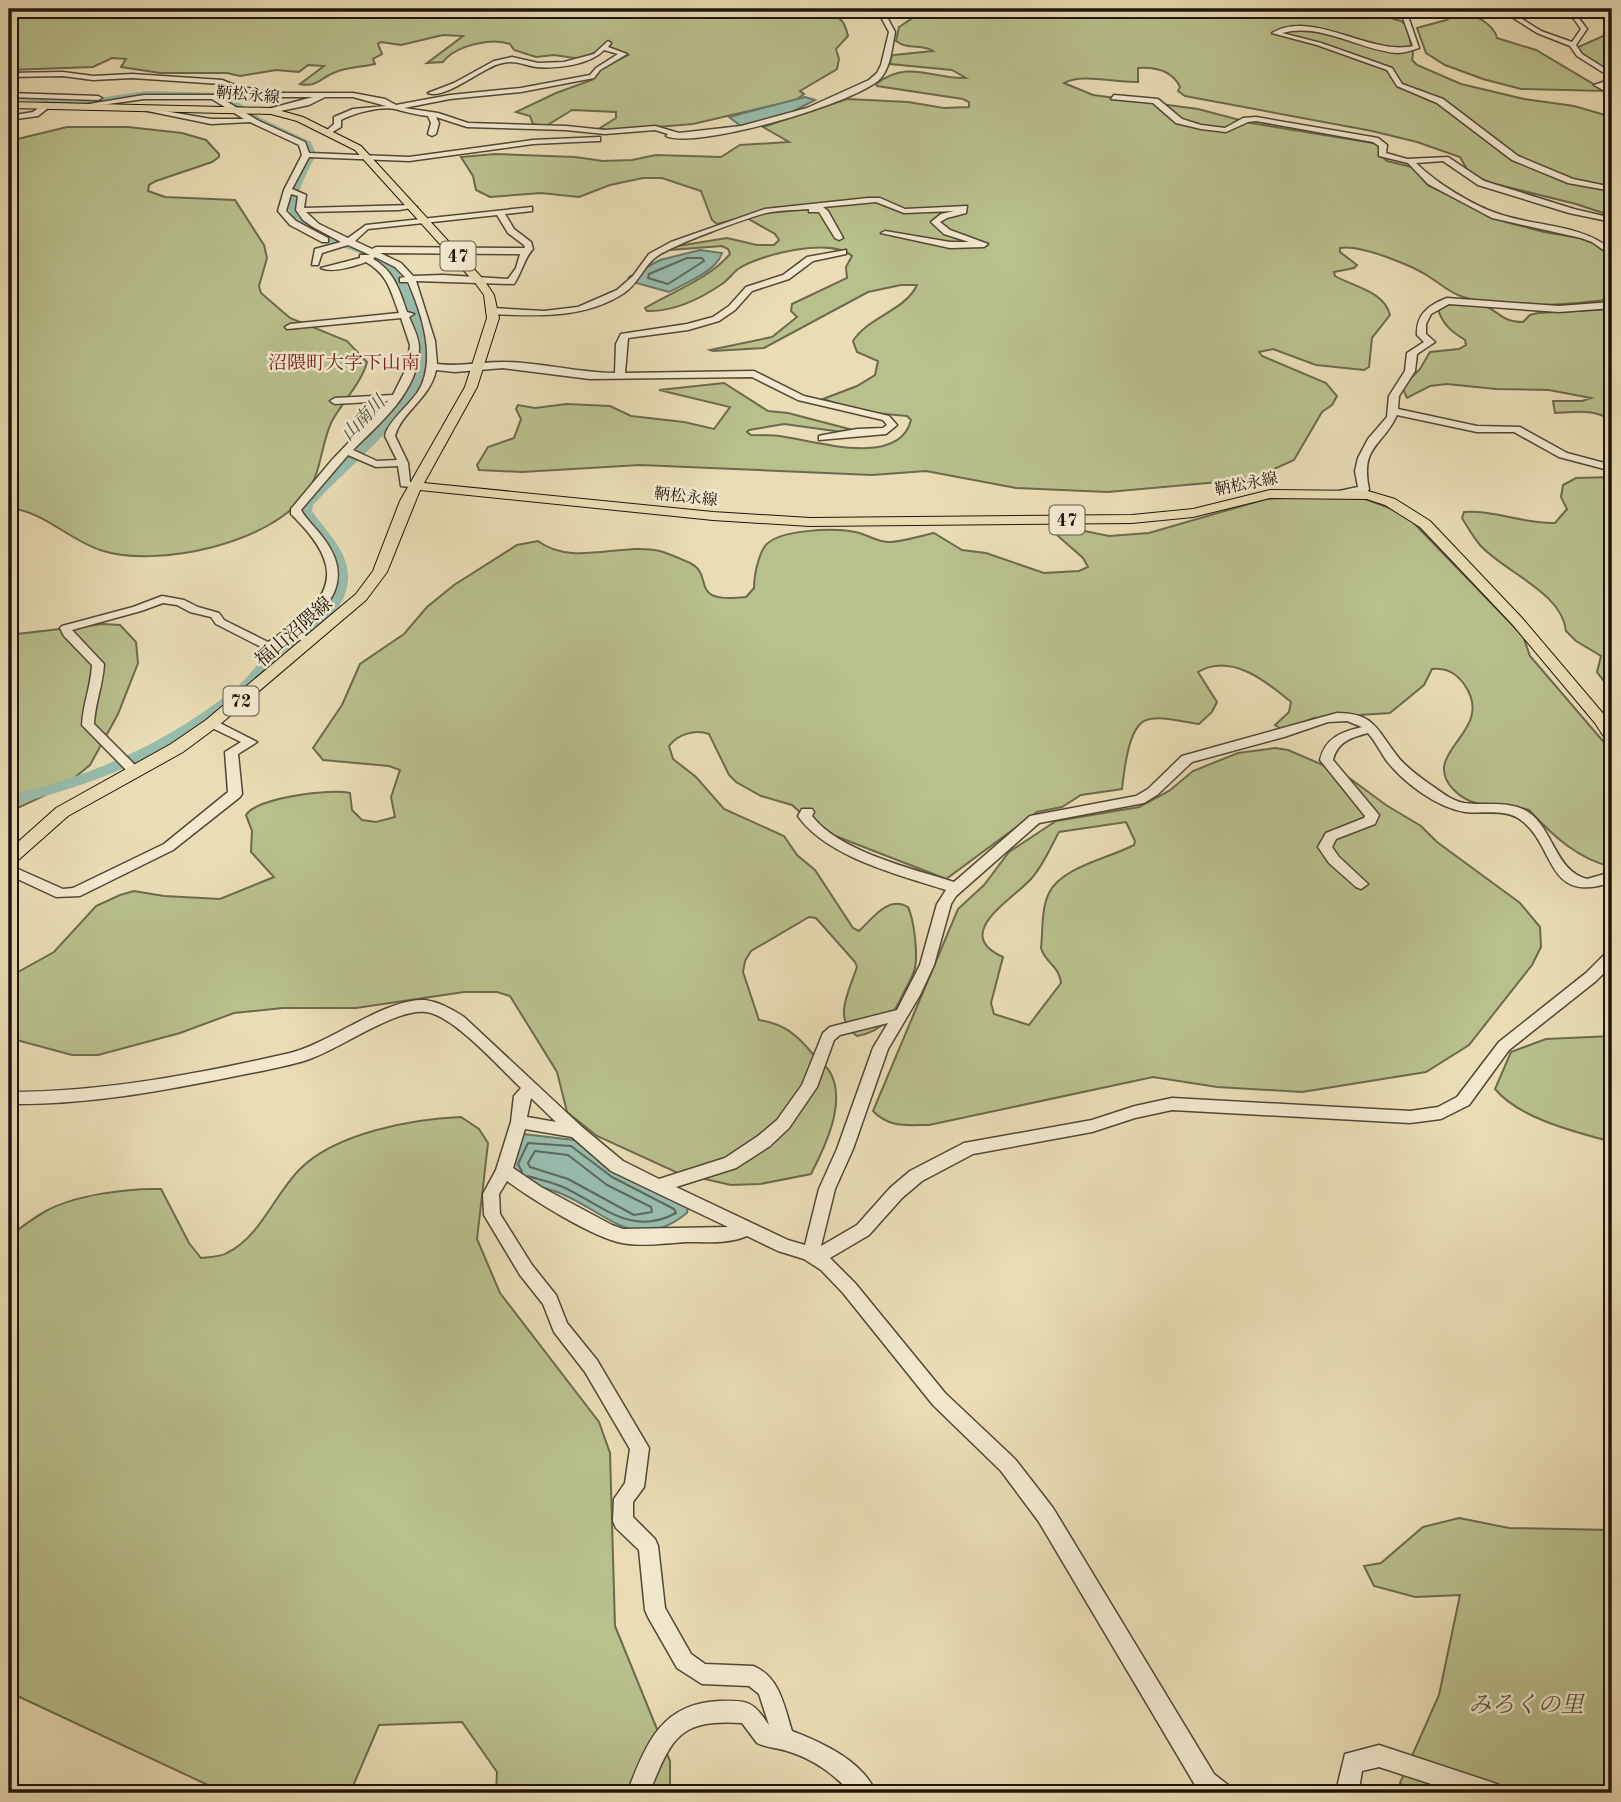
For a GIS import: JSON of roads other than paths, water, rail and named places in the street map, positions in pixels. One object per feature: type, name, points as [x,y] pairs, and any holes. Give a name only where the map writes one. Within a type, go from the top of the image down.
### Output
[{"type":"main road","name":"鞆松永線","points":[[9,104],[48,105],[70,102],[87,105],[235,108],[251,115],[271,111],[300,118],[358,148],[369,159],[480,282],[489,295],[493,312]]},
{"type":"main road","points":[[415,486],[458,414],[479,365],[493,312]]},
{"type":"main road","name":"鞆松永線","points":[[415,486],[713,516],[810,522],[1144,518],[1194,513],[1270,494],[1368,495],[1390,502],[1425,524],[1517,621],[1601,720],[1612,737]]},
{"type":"main road","name":"福山沼隈線","points":[[9,859],[62,812],[133,770],[177,748],[212,723],[247,696],[297,637],[361,597],[380,572],[415,486]]},
{"type":"street","points":[[307,155],[369,159],[429,158],[533,142],[677,135],[752,126],[823,106],[871,82],[880,73],[892,32],[884,17],[887,9]]},
{"type":"street","points":[[1389,9],[1403,15],[1412,26],[1417,47],[1410,50],[1377,47],[1332,33],[1288,30],[1274,32],[1390,69],[1399,85],[1440,101],[1515,158],[1571,181],[1612,188]]},
{"type":"street","points":[[1502,9],[1539,32],[1573,45],[1579,55],[1612,76]]},
{"type":"street","points":[[1562,9],[1576,18],[1584,29],[1573,45]]},
{"type":"street","points":[[1403,15],[1413,12]]},
{"type":"street","points":[[329,132],[338,125],[337,119],[344,114],[396,106],[450,97],[521,90],[592,77],[598,69],[624,54],[605,46],[588,58],[564,64],[538,65],[513,59],[496,62],[456,84],[396,106]]},
{"type":"street","points":[[9,75],[63,74],[104,78],[132,76],[222,82],[235,88],[275,95],[353,95],[396,106],[405,111],[431,114],[467,125],[571,128],[606,132],[655,128],[677,135]]},
{"type":"street","points":[[70,102],[97,86],[104,78]]},
{"type":"street","points":[[1612,81],[1597,85],[1612,93]]},
{"type":"street","points":[[87,105],[145,97],[218,95],[235,88]]},
{"type":"street","points":[[9,95],[70,102],[162,90],[218,95],[235,108]]},
{"type":"street","points":[[271,111],[306,103],[326,94]]},
{"type":"street","points":[[1114,97],[1155,101],[1165,106],[1179,121],[1201,127],[1230,129],[1246,120],[1256,119],[1375,140],[1383,145],[1383,156],[1410,161],[1445,159],[1481,183],[1572,211],[1612,220]]},
{"type":"street","points":[[9,118],[35,114],[48,105]]},
{"type":"street","points":[[135,106],[198,120],[228,123],[251,115],[281,125]]},
{"type":"street","points":[[431,114],[435,123],[432,134]]},
{"type":"street","points":[[251,115],[302,144],[307,155],[282,211],[293,223],[373,255],[404,270],[409,279],[434,348],[434,367],[421,397],[391,431],[390,436],[403,463],[405,484],[415,486]]},
{"type":"street","points":[[571,128],[581,121]]},
{"type":"street","points":[[588,139],[606,132]]},
{"type":"street","points":[[317,145],[318,155]]},
{"type":"street","points":[[1410,161],[1431,182],[1495,216],[1583,236],[1595,240],[1612,254]]},
{"type":"street","points":[[292,191],[302,195],[300,210],[303,215],[343,244]]},
{"type":"street","points":[[493,312],[544,314],[580,309],[609,297],[630,284],[646,262],[665,247],[765,211],[779,209],[868,200],[877,200],[904,211],[964,208],[963,212],[944,216],[935,222],[947,232],[984,244],[950,245],[885,233]]},
{"type":"street","points":[[300,210],[336,208],[355,211],[412,207]]},
{"type":"street","points":[[315,263],[318,251],[343,244],[366,226],[529,209]]},
{"type":"street","points":[[779,209],[821,209],[839,238]]},
{"type":"street","points":[[393,281],[432,276],[440,280],[510,282],[529,249],[528,244],[511,231],[500,213]]},
{"type":"street","points":[[325,268],[350,265],[373,255],[453,251],[525,252]]},
{"type":"street","points":[[620,375],[622,338],[688,327],[716,319],[732,308],[749,289],[792,274],[810,259],[843,253]]},
{"type":"street","points":[[133,770],[88,725],[89,708],[97,686],[98,664],[68,634],[66,628],[137,609],[162,599],[180,602],[194,610],[215,615],[220,622],[267,646],[297,637],[322,605],[328,593],[334,567],[317,532],[295,512],[296,509],[336,462],[353,454],[396,398],[407,379],[416,350],[393,281],[373,255]]},
{"type":"street","points":[[1343,493],[1364,489],[1360,471],[1363,458],[1372,441],[1392,417],[1394,396],[1410,371],[1412,353],[1430,342],[1422,335],[1421,324],[1434,306],[1458,300],[1559,309],[1612,305]]},
{"type":"street","points":[[290,327],[420,312]]},
{"type":"street","points":[[434,367],[455,369],[479,365],[510,365],[590,376],[754,374],[801,398],[847,411],[886,418],[892,425],[892,429],[886,431],[857,432],[823,438]]},
{"type":"street","points":[[335,401],[396,398]]},
{"type":"street","points":[[1392,411],[1477,429],[1516,429],[1563,455],[1612,468]]},
{"type":"street","points":[[353,454],[376,464],[403,463]]},
{"type":"street","points":[[810,1254],[827,1189],[845,1149],[881,1048],[927,965],[944,904],[957,888],[1035,819],[1139,800],[1147,797],[1174,768],[1188,759],[1317,721],[1343,717],[1360,720],[1372,728],[1387,754],[1398,765],[1447,802],[1474,810],[1520,813],[1532,824],[1557,864],[1573,878],[1587,884],[1612,877]]},
{"type":"street","points":[[9,870],[61,894],[75,893],[156,855],[183,837],[235,794],[231,752],[251,743],[212,723]]},
{"type":"street","points":[[1361,884],[1334,860],[1325,847],[1331,836],[1365,824],[1370,821],[1372,814],[1326,760],[1327,750],[1333,743],[1345,736],[1372,728]]},
{"type":"street","points":[[807,812],[805,816],[808,825],[828,840],[957,888]]},
{"type":"street","points":[[810,1254],[823,1254],[863,1230],[896,1193],[916,1176],[970,1148],[1092,1126],[1172,1104],[1410,1117],[1441,1113],[1463,1101],[1504,1046],[1612,957]]},
{"type":"street","points":[[9,1098],[41,1099],[136,1089],[307,1054],[394,1013],[415,1006],[433,1007],[449,1014],[617,1166],[784,1246],[810,1254],[827,1265],[849,1288],[939,1399],[1008,1465],[1046,1515],[1206,1782],[1220,1793]]},
{"type":"street","points":[[658,1186],[730,1163],[754,1149],[783,1124],[810,1087],[828,1037],[835,1031],[901,1014]]},
{"type":"street","points":[[530,1088],[522,1097],[519,1122],[504,1171],[491,1194],[492,1215],[526,1270],[550,1300],[560,1327],[591,1366],[640,1448],[634,1487],[624,1499],[623,1521],[648,1546],[655,1610],[684,1661],[702,1674],[753,1676],[767,1687],[784,1738]]},
{"type":"street","points":[[519,1122],[576,1131]]},
{"type":"street","points":[[504,1171],[534,1192],[606,1230],[623,1236],[714,1235],[736,1233],[748,1228]]},
{"type":"street","points":[[638,1793],[664,1734],[682,1718],[720,1710],[748,1713],[764,1736],[784,1738],[830,1761],[854,1779],[865,1793]]},
{"type":"street","points":[[1352,1793],[1349,1783],[1353,1762],[1380,1756],[1491,1793]]},
{"type":"water","points":[[805,97],[815,100],[788,114],[742,127],[729,117]]},
{"type":"water","points":[[700,250],[722,253],[719,260],[707,271],[669,292],[629,281],[629,277],[660,260]]},
{"type":"water","points":[[523,1134],[574,1140],[615,1171],[688,1208],[687,1213],[669,1225],[653,1230],[637,1230],[609,1220],[562,1194],[520,1181],[511,1164]]},
{"type":"waterway","name":"山南川","points":[[9,97],[75,103],[148,93],[221,95],[258,120],[308,144],[312,154],[291,201],[293,211],[312,229],[382,261],[389,267],[407,296],[425,347],[422,368],[398,410],[307,504],[306,511],[330,542],[342,569],[340,592],[327,613],[277,652],[245,687],[190,729],[163,745],[134,760],[75,783],[9,801]]},
{"type":"district","name":"沼隈町大字下山南","points":[[344,362]]},
{"type":"park label","name":"みろくの里","points":[[1526,1704]]}]
